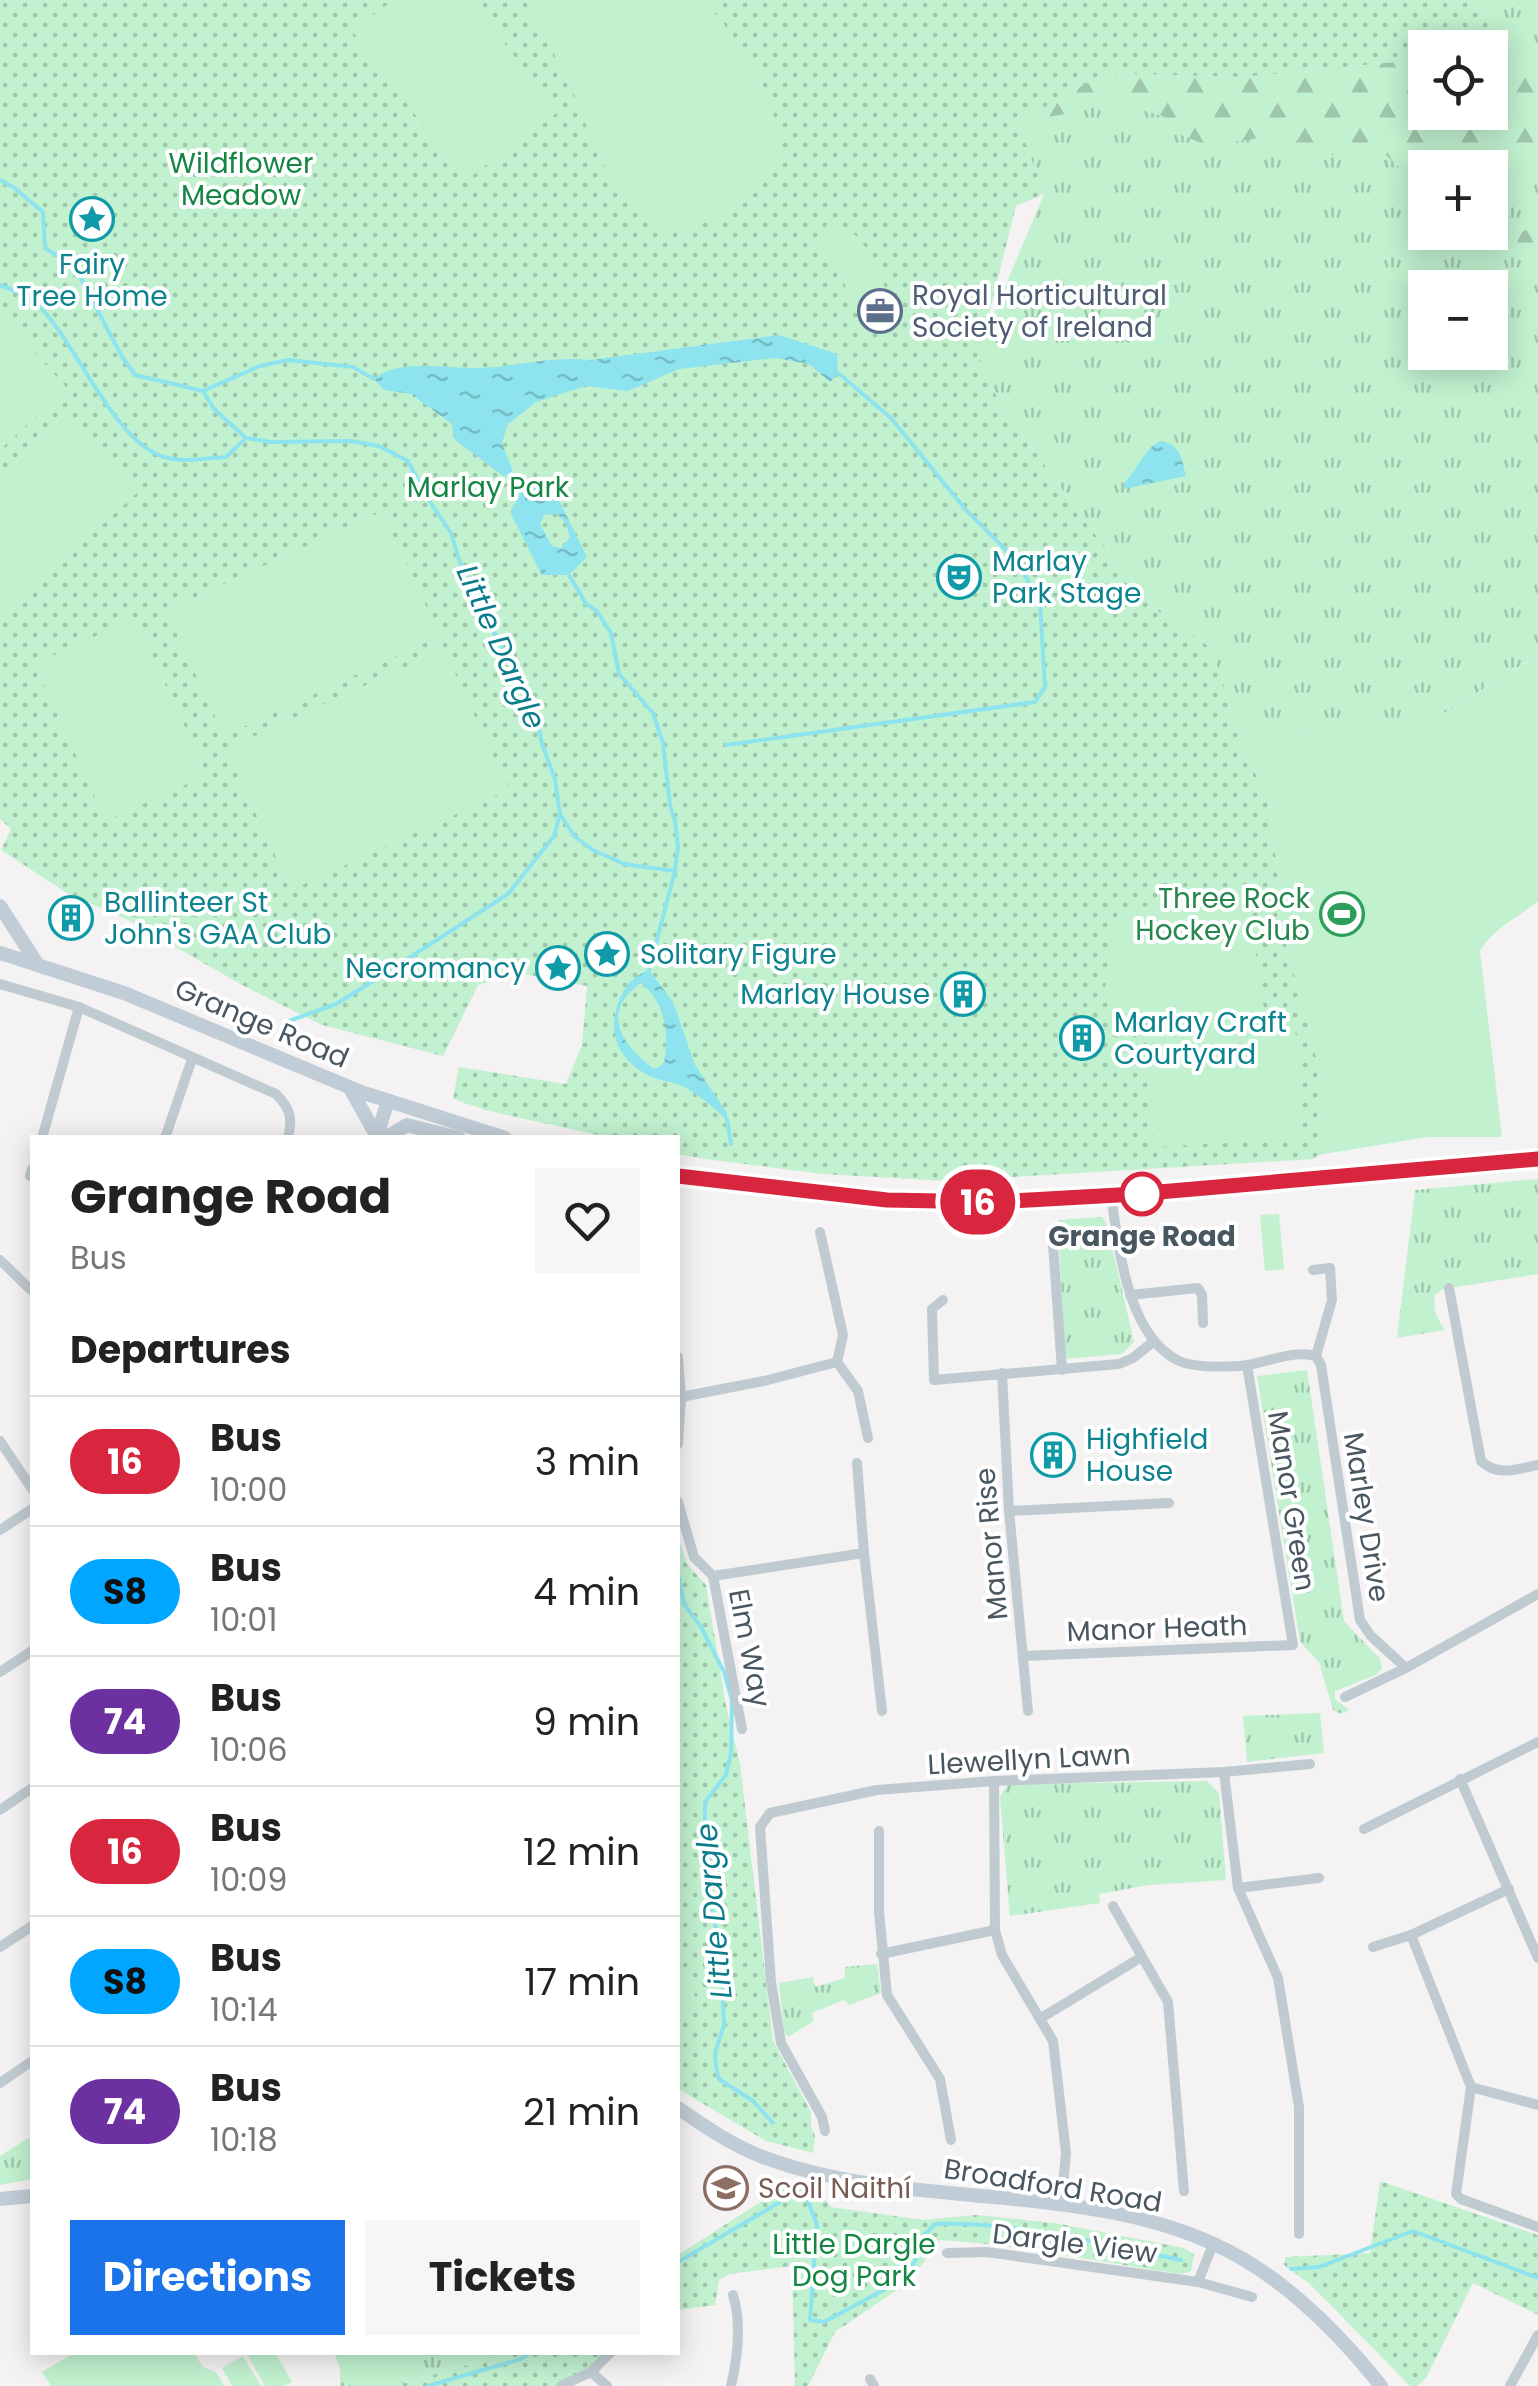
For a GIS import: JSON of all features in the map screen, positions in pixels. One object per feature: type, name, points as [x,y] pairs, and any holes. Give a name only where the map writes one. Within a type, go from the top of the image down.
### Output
[{"type":"main road","points":[[0,906],[36,962]]},
{"type":"main road","name":"Grange Road","points":[[0,953],[124,993],[350,1088],[496,1135]]},
{"type":"main road","points":[[350,1088],[378,1135]]},
{"type":"main road","points":[[380,1135],[388,1101]]},
{"type":"main road","points":[[383,1135],[416,1125],[450,1135]]},
{"type":"main road","points":[[680,1177],[887,1200],[994,1202],[1110,1196],[1538,1159]]},
{"type":"main road","name":"Broadford Road","points":[[680,2109],[761,2157],[818,2173],[1061,2206],[1158,2224],[1213,2244],[1298,2295],[1381,2386]]},
{"type":"main road","points":[[0,2200],[30,2196]]},
{"type":"street","points":[[0,984],[79,1007],[276,1094],[286,1104],[292,1120],[289,1135]]},
{"type":"street","points":[[43,1135],[79,1007]]},
{"type":"street","points":[[166,1135],[192,1059]]},
{"type":"street","points":[[1110,1196],[1130,1295],[1154,1341],[1180,1361],[1246,1365],[1303,1354],[1316,1356],[1332,1300],[1330,1268],[1313,1270]]},
{"type":"street","points":[[820,1232],[843,1335],[837,1362],[858,1391],[868,1438]]},
{"type":"street","points":[[1054,1244],[1062,1370]]},
{"type":"street","points":[[0,1260],[30,1290]]},
{"type":"street","points":[[1130,1295],[1198,1288],[1203,1323]]},
{"type":"street","points":[[1448,1288],[1481,1461],[1491,1470],[1538,1465]]},
{"type":"street","points":[[942,1300],[932,1309],[934,1380],[1119,1364],[1154,1341]]},
{"type":"street","name":"Marley Drive","points":[[1316,1356],[1321,1364],[1360,1620],[1370,1636],[1406,1668]]},
{"type":"street","points":[[681,1397],[837,1362]]},
{"type":"street","name":"Manor Green","points":[[1246,1365],[1293,1645]]},
{"type":"street","name":"Manor Rise","points":[[1002,1372],[1028,1710]]},
{"type":"street","points":[[680,1384],[680,1413]]},
{"type":"street","points":[[0,1441],[30,1486]]},
{"type":"street","points":[[857,1463],[882,1712]]},
{"type":"street","points":[[1010,1511],[1169,1503]]},
{"type":"street","points":[[0,1530],[30,1509]]},
{"type":"street","points":[[680,1509],[694,1557],[713,1576],[864,1553]]},
{"type":"street","name":"Elm Way","points":[[713,1576],[742,1728]]},
{"type":"street","points":[[1345,1697],[1406,1668],[1538,1594]]},
{"type":"street","name":"Manor Heath","points":[[1024,1656],[1293,1645]]},
{"type":"street","points":[[0,1672],[30,1652]]},
{"type":"street","points":[[1364,1829],[1538,1742]]},
{"type":"street","name":"Llewellyn Lawn","points":[[825,2131],[822,2117],[781,2043],[771,1982],[760,1827],[770,1813],[878,1790],[1310,1764]]},
{"type":"street","points":[[1224,1772],[1238,1888],[1278,1978],[1299,2108],[1299,2234]]},
{"type":"street","points":[[1460,1779],[1538,1958]]},
{"type":"street","points":[[994,1781],[995,1930],[1002,1955],[1053,2041],[1066,2153],[1061,2206]]},
{"type":"street","points":[[0,1810],[30,1789]]},
{"type":"street","points":[[879,1831],[887,1995],[940,2079],[951,2140]]},
{"type":"street","points":[[1238,1888],[1319,1878]]},
{"type":"street","points":[[1373,1947],[1411,1935],[1509,1889]]},
{"type":"street","points":[[1112,1906],[1168,2002],[1184,2191]]},
{"type":"street","points":[[0,1947],[30,1927]]},
{"type":"street","points":[[882,1954],[995,1930]]},
{"type":"street","points":[[1411,1935],[1471,2087],[1456,2194],[1538,2227]]},
{"type":"street","points":[[1041,2018],[1140,1958]]},
{"type":"street","points":[[0,2083],[30,2063]]},
{"type":"street","points":[[1471,2087],[1538,2105]]},
{"type":"street","points":[[1198,2282],[1213,2244]]},
{"type":"street","name":"Dargle View","points":[[947,2253],[987,2252],[1198,2282],[1252,2297]]},
{"type":"street","points":[[731,2386],[738,2335],[738,2310],[732,2294]]},
{"type":"street","points":[[1510,2386],[1538,2336]]},
{"type":"street","points":[[561,2386],[591,2372],[607,2355]]},
{"type":"street","points":[[591,2372],[607,2386]]},
{"type":"green space","name":"Marlay Park","points":[[0,0],[1472,0],[1498,30],[1408,30],[1408,61],[1241,77],[1104,73],[1018,122],[1044,194],[1016,206],[978,358],[999,402],[1089,527],[1157,611],[1207,645],[1221,675],[1237,731],[1270,807],[1287,950],[1313,1038],[1318,1070],[1318,1155],[1314,1159],[946,1181],[823,1174],[680,1154],[680,1135],[598,1135],[489,1111],[453,1099],[459,1067],[566,1084],[582,1045],[587,986],[519,973],[478,985],[443,1056],[322,1025],[132,922],[67,893],[1,850],[11,829],[0,819]]},
{"type":"green space","points":[[393,0],[472,0],[557,113],[465,181],[352,31]]},
{"type":"green space","points":[[525,0],[704,0],[756,71],[773,111],[778,154],[764,184],[731,210],[692,226],[674,229],[645,218],[607,172],[571,88]]},
{"type":"green space","points":[[1472,0],[1538,0],[1538,659],[1531,659],[1427,724],[1237,731],[1221,675],[1207,645],[1157,611],[1089,527],[999,402],[978,358],[1044,194],[1018,122],[1052,101],[1408,61],[1408,130],[1508,130],[1508,49],[1513,48],[1508,42],[1508,30],[1498,30]]},
{"type":"green space","points":[[1508,50],[1538,51],[1538,159],[1508,173],[1508,150],[1408,150],[1408,177],[1385,154],[1358,161],[1314,150],[1284,134],[1208,146],[1170,130],[1163,116],[1108,101],[1083,111],[1018,122],[1104,73],[1241,77],[1408,61],[1408,130],[1508,130]]},
{"type":"green space","points":[[830,220],[850,230],[865,246],[885,288],[873,290],[855,305],[817,238]]},
{"type":"green space","points":[[1538,223],[1538,266],[1514,250],[1521,233]]},
{"type":"green space","points":[[0,314],[67,388],[0,450]]},
{"type":"green space","points":[[67,417],[137,493],[0,619],[0,479]]},
{"type":"green space","points":[[382,511],[440,636],[224,736],[166,611]]},
{"type":"green space","points":[[135,618],[207,775],[106,821],[34,664]]},
{"type":"green space","points":[[444,649],[509,790],[291,890],[226,749]]},
{"type":"green space","name":"Three Rock Hockey Club","points":[[1532,659],[1538,659],[1538,901],[1499,929],[1480,951],[1502,1137],[1427,1137],[1318,1155],[1318,1070],[1313,1038],[1287,950],[1270,807],[1237,731],[1427,724]]},
{"type":"green space","points":[[1248,899],[1264,1010],[1280,1012],[1300,1040],[1302,1139],[1154,1147],[1146,1011],[1123,1009],[1108,999],[1105,988],[1113,923],[1123,922],[1123,908]]},
{"type":"green space","points":[[1538,1179],[1538,1274],[1443,1289],[1435,1295],[1434,1306],[1445,1330],[1397,1338],[1415,1190]]},
{"type":"green space","points":[[1279,1214],[1284,1269],[1265,1271],[1260,1215]]},
{"type":"green space","points":[[1102,1217],[1134,1342],[1122,1354],[1065,1359],[1058,1220]]},
{"type":"green space","points":[[1307,1370],[1344,1621],[1380,1659],[1382,1668],[1376,1675],[1335,1691],[1335,1699],[1349,1710],[1341,1714],[1333,1710],[1319,1662],[1300,1642],[1257,1376]]},
{"type":"green space","points":[[680,1543],[687,1564],[706,1585],[740,1764],[773,2041],[811,2112],[815,2136],[813,2153],[766,2141],[680,2090]]},
{"type":"green space","points":[[1320,1713],[1324,1753],[1247,1762],[1243,1716]]},
{"type":"green space","points":[[1207,1781],[1219,1793],[1226,1880],[1149,1885],[1099,1894],[1100,1903],[1010,1916],[1000,1797],[1008,1784]]},
{"type":"green space","points":[[680,1961],[701,2010],[680,2019]]},
{"type":"green space","points":[[877,1964],[881,1993],[849,2005],[844,2000],[812,2013],[814,2021],[788,2037],[779,1983],[813,1977],[815,1987],[845,1978],[845,1967]]},
{"type":"green space","points":[[30,2137],[30,2179],[0,2185],[0,2156]]},
{"type":"green space","name":"Little Dargle Dog Park","points":[[780,2180],[818,2190],[831,2207],[923,2220],[976,2215],[1055,2223],[1184,2248],[1194,2254],[1191,2271],[1182,2274],[940,2240],[910,2281],[835,2332],[808,2386],[795,2386],[792,2266],[729,2274],[719,2280],[715,2305],[680,2310],[680,2254],[770,2196]]},
{"type":"green space","points":[[1380,2181],[1538,2235],[1538,2315],[1473,2283],[1426,2378],[1417,2386],[1410,2386],[1310,2284],[1284,2265],[1285,2257],[1370,2253]]},
{"type":"green space","points":[[71,2355],[195,2355],[203,2367],[216,2372],[224,2386],[51,2386],[42,2372]]},
{"type":"green space","points":[[247,2355],[276,2355],[292,2382],[265,2386]]},
{"type":"green space","points":[[335,2355],[503,2355],[393,2386],[340,2386]]},
{"type":"green space","points":[[351,2355],[414,2355],[421,2365],[386,2386],[370,2386]]},
{"type":"green space","points":[[503,2355],[611,2355],[561,2386],[393,2386]]},
{"type":"green space","points":[[243,2356],[261,2386],[232,2386],[222,2368]]},
{"type":"water","points":[[779,335],[837,354],[838,373],[830,382],[809,364],[776,358],[679,369],[628,391],[585,386],[536,402],[507,425],[502,444],[513,471],[503,476],[454,439],[452,424],[411,394],[384,390],[374,379],[410,367],[481,368],[549,360],[590,360]]},
{"type":"water","points":[[1160,441],[1176,449],[1186,476],[1124,489],[1124,483],[1145,454]]},
{"type":"water","points":[[538,484],[556,494],[587,557],[569,575],[542,575],[510,512],[521,493]],"holes":[[[557,514],[570,537],[561,548],[552,546],[540,524],[544,515]]]},
{"type":"water","points":[[649,970],[673,1002],[695,1065],[727,1113],[727,1120],[690,1090],[637,1069],[621,1051],[614,1029],[618,1003],[630,983]],"holes":[[[641,983],[661,1010],[666,1030],[664,1064],[654,1069],[625,1039],[618,1017],[628,994]]]},
{"type":"waterway","name":"Little Dargle","points":[[0,180],[43,212],[45,248],[75,267],[135,375],[203,391],[214,409],[246,438],[271,442],[351,441],[379,446],[408,461],[451,533],[460,563],[475,585],[536,715],[555,779],[560,814],[574,836],[624,864],[675,871],[648,974]]},
{"type":"waterway","name":"Little Dargle","points":[[0,285],[31,299],[50,318],[111,410],[145,447],[171,459],[226,457],[246,438]]},
{"type":"waterway","points":[[203,391],[260,366],[288,360],[353,367],[374,379]]},
{"type":"waterway","points":[[726,745],[1035,702],[1045,687],[1040,603],[1018,562],[965,509],[891,418],[838,373]]},
{"type":"waterway","points":[[507,474],[521,493]]},
{"type":"waterway","points":[[569,575],[586,604],[597,611],[611,633],[619,674],[653,713],[663,743],[675,821],[675,869]]},
{"type":"waterway","points":[[286,1022],[336,1004],[508,894],[554,836],[560,814]]},
{"type":"waterway","name":"Little Dargle","points":[[727,1119],[731,1144]]},
{"type":"waterway","name":"Little Dargle","points":[[680,1583],[684,1604],[724,1672],[732,1700],[731,1753],[726,1775],[705,1802],[711,1867],[708,1889],[721,1954],[724,2025],[715,2053],[716,2067],[719,2079],[753,2101],[773,2123]]},
{"type":"waterway","name":"Little Dargle","points":[[803,2187],[817,2225],[810,2320],[824,2322],[904,2279],[923,2236],[935,2224],[1028,2230],[1181,2260]]},
{"type":"waterway","points":[[680,2261],[780,2202]]},
{"type":"waterway","name":"Little Dargle","points":[[1291,2269],[1319,2267],[1413,2231],[1538,2278]]},
{"type":"waterway","points":[[428,2386],[527,2355]]},
{"type":"bus line","name":"16","points":[[680,1176],[887,1200],[994,1202],[1136,1194],[1538,1159]]},
{"type":"place","name":"Fairy Tree Home","points":[[92,219]]},
{"type":"place","name":"Royal Horticultural Society of Ireland","points":[[880,311]]},
{"type":"place","name":"Marlay Park Stage","points":[[959,577]]},
{"type":"place","name":"Three Rock Hockey Club","points":[[1342,914]]},
{"type":"place","name":"Ballinteer St John's GAA Club","points":[[71,918]]},
{"type":"place","name":"Solitary Figure","points":[[607,954]]},
{"type":"place","name":"Necromancy","points":[[558,968]]},
{"type":"place","name":"Marlay House","points":[[963,994]]},
{"type":"place","name":"Marlay Craft Courtyard","points":[[1082,1038]]},
{"type":"place","name":"Grange Road","points":[[1142,1194]]},
{"type":"place","name":"Highfield House","points":[[1053,1455]]},
{"type":"place","name":"Scoil Naithí","points":[[726,2188]]},
{"type":"park label","name":"Wildflower Meadow","points":[[241,179]]}]
